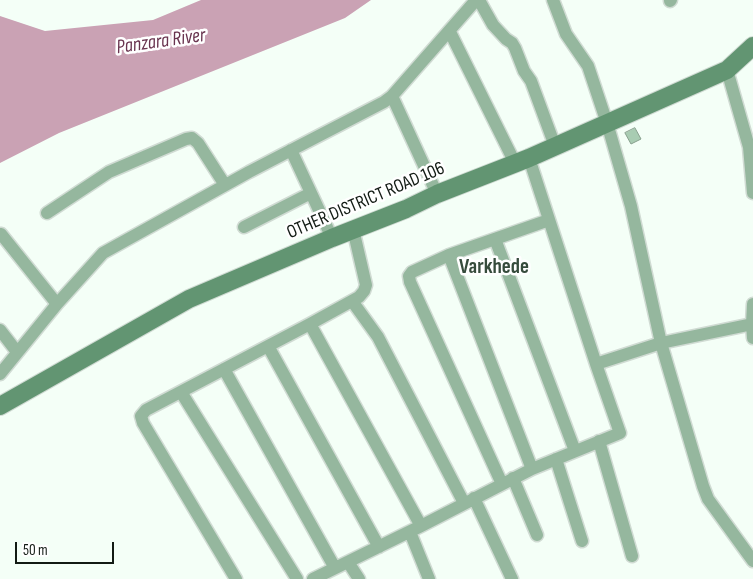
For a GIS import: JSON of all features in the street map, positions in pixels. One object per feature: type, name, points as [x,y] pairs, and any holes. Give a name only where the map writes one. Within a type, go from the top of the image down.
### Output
[{"type":"main road","name":"OTHER DISTRICT ROAD 106","points":[[0,406],[189,299],[555,146],[727,70],[753,46]]},
{"type":"street","points":[[0,374],[57,304],[102,253],[392,96],[478,0],[492,24],[515,48],[524,71],[531,81],[555,146]]},
{"type":"street","points":[[553,0],[566,34],[588,66],[607,123],[631,206],[661,343],[705,492],[708,499],[752,555]]},
{"type":"street","points":[[313,579],[532,469],[620,433],[548,220],[522,160],[450,32]]},
{"type":"street","points":[[727,70],[749,147],[753,193]]},
{"type":"street","points":[[392,96],[437,194]]},
{"type":"street","points":[[47,213],[109,172],[192,138],[198,143],[225,185]]},
{"type":"street","points":[[291,150],[332,238]]},
{"type":"street","points":[[244,227],[311,193]]},
{"type":"street","points":[[537,535],[507,481],[410,282],[409,276],[412,272],[449,255],[548,220]]},
{"type":"street","points":[[236,579],[143,423],[141,416],[146,410],[359,297],[366,285],[353,230]]},
{"type":"street","points":[[1,234],[57,304]]},
{"type":"street","points":[[496,239],[575,451]]},
{"type":"street","points":[[449,255],[532,469]]},
{"type":"street","points":[[352,301],[378,337],[512,579]]},
{"type":"street","points":[[753,304],[753,338]]},
{"type":"street","points":[[310,324],[415,529],[429,579]]},
{"type":"street","points":[[596,364],[661,343],[752,324]]},
{"type":"street","points":[[0,330],[17,352]]},
{"type":"street","points":[[268,346],[379,547]]},
{"type":"street","points":[[224,369],[335,568]]},
{"type":"street","points":[[181,392],[297,579]]},
{"type":"street","points":[[599,441],[632,556]]},
{"type":"street","points":[[556,459],[582,541]]},
{"type":"street","points":[[348,562],[359,579]]},
{"type":"water","name":"Panzara River","points":[[201,0],[371,0],[345,18],[59,133],[0,163],[0,16],[45,31],[153,20]]},
{"type":"building","points":[[635,128],[641,139],[631,144],[625,133]]},
{"type":"district","name":"Varkhede","points":[[494,268]]}]
